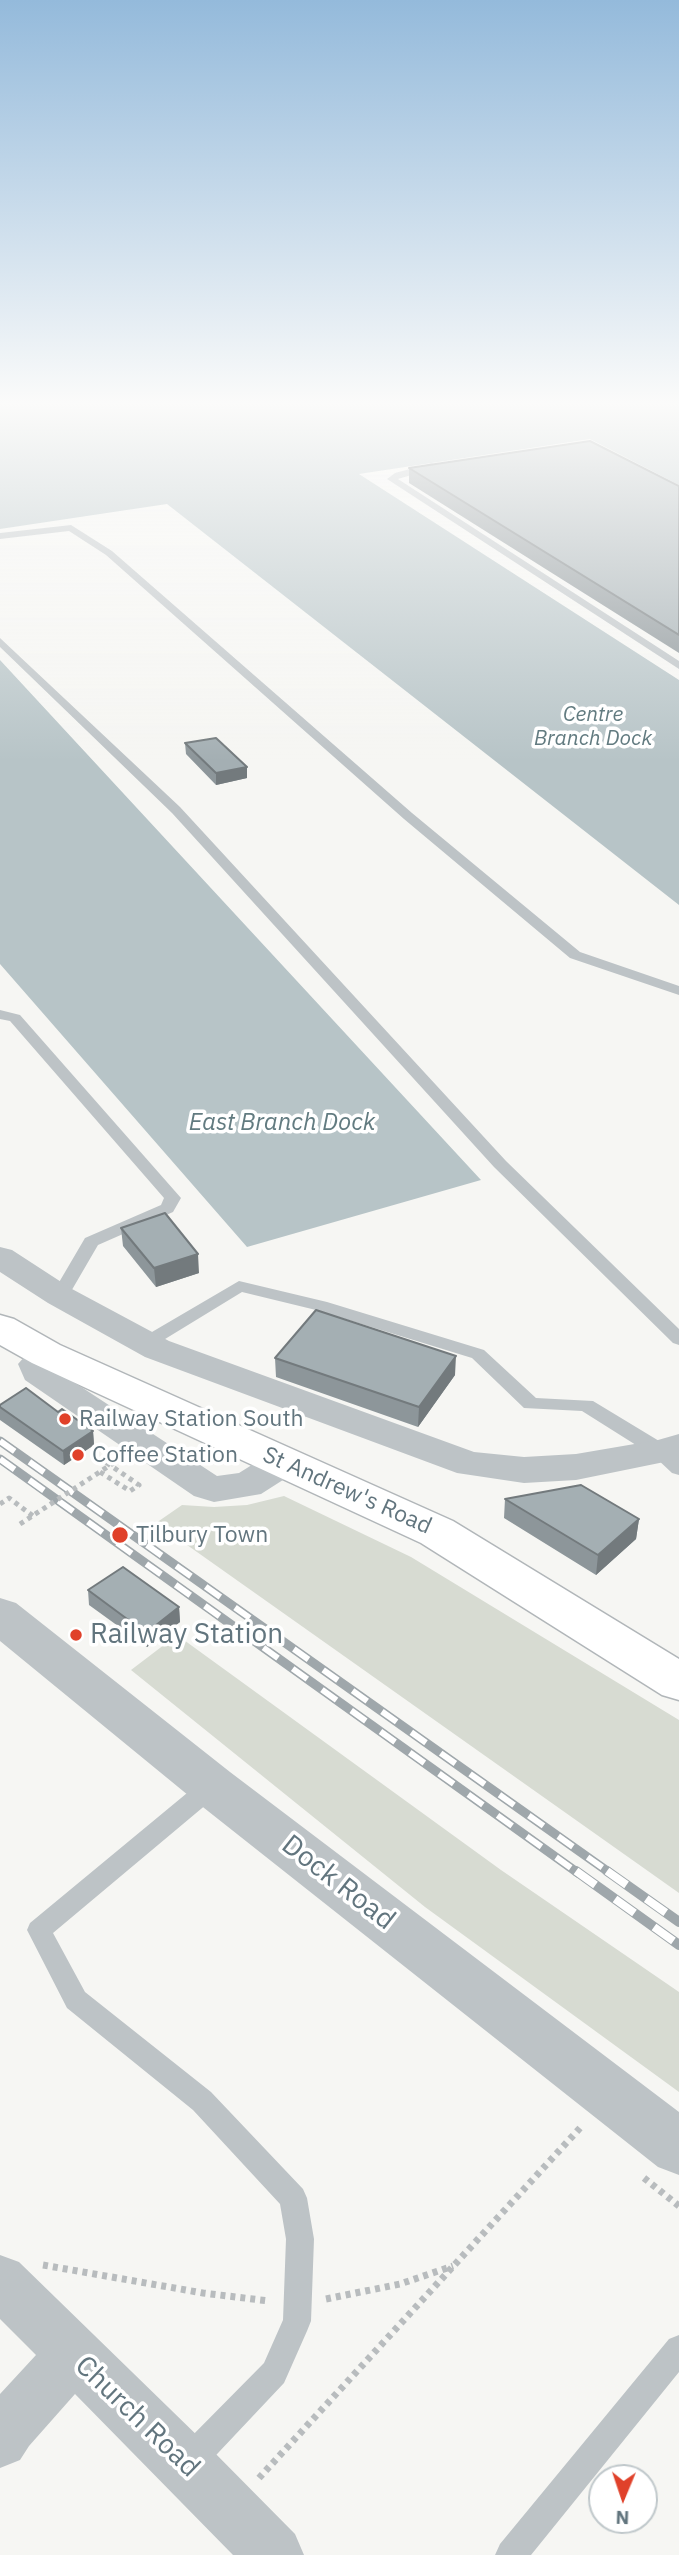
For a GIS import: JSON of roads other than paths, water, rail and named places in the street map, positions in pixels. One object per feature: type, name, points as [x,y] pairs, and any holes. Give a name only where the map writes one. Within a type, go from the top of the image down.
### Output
[{"type":"highway","name":"St Andrew's Road","points":[[0,1328],[46,1354],[437,1532],[679,1682]]},
{"type":"street","points":[[0,1257],[60,1296],[146,1343],[263,1389],[470,1464],[499,1469],[566,1468],[673,1455]]},
{"type":"street","points":[[46,1354],[35,1364],[37,1372],[50,1383],[207,1487],[214,1489],[248,1485],[284,1462]]},
{"type":"street","name":"Dock Road","points":[[0,1615],[212,1786],[679,2147]]},
{"type":"street","name":"Church Road","points":[[13,2271],[74,2355],[186,2464],[274,2555]]},
{"type":"street","points":[[0,2440],[9,2426],[74,2355]]},
{"type":"lane","points":[[460,523],[679,666]]},
{"type":"lane","points":[[0,536],[71,528],[109,553],[408,816],[575,955],[679,991]]},
{"type":"lane","points":[[0,641],[176,810],[500,1164],[679,1339]]},
{"type":"lane","points":[[0,1014],[15,1018],[173,1198],[167,1208],[91,1242],[60,1296]]},
{"type":"lane","points":[[146,1343],[239,1286],[321,1306],[478,1354],[531,1404],[586,1405],[673,1455]]},
{"type":"lane","points":[[186,2464],[274,2373],[297,2321],[300,2239],[293,2198],[202,2101],[76,2000],[39,1930],[212,1786]]},
{"type":"lane","points":[[511,2555],[679,2349]]},
{"type":"water","name":"Centre Branch Dock","points":[[0,523],[39,523],[0,529]]},
{"type":"water","name":"Centre Branch Dock","points":[[192,523],[435,523],[679,680],[679,905]]},
{"type":"water","name":"East Branch Dock","points":[[0,660],[481,1180],[247,1247],[0,964]]},
{"type":"railway","points":[[0,1441],[610,1873]]},
{"type":"railway","points":[[0,1459],[578,1873]]},
{"type":"railway","points":[[576,1871],[679,1945]]},
{"type":"railway","points":[[607,1871],[679,1922]]},
{"type":"place","name":"Railway Station South","points":[[65,1419]]},
{"type":"place","name":"Coffee Station","points":[[78,1455]]},
{"type":"place","name":"Tilbury Town","points":[[120,1535]]},
{"type":"place","name":"Railway Station","points":[[76,1635]]}]
